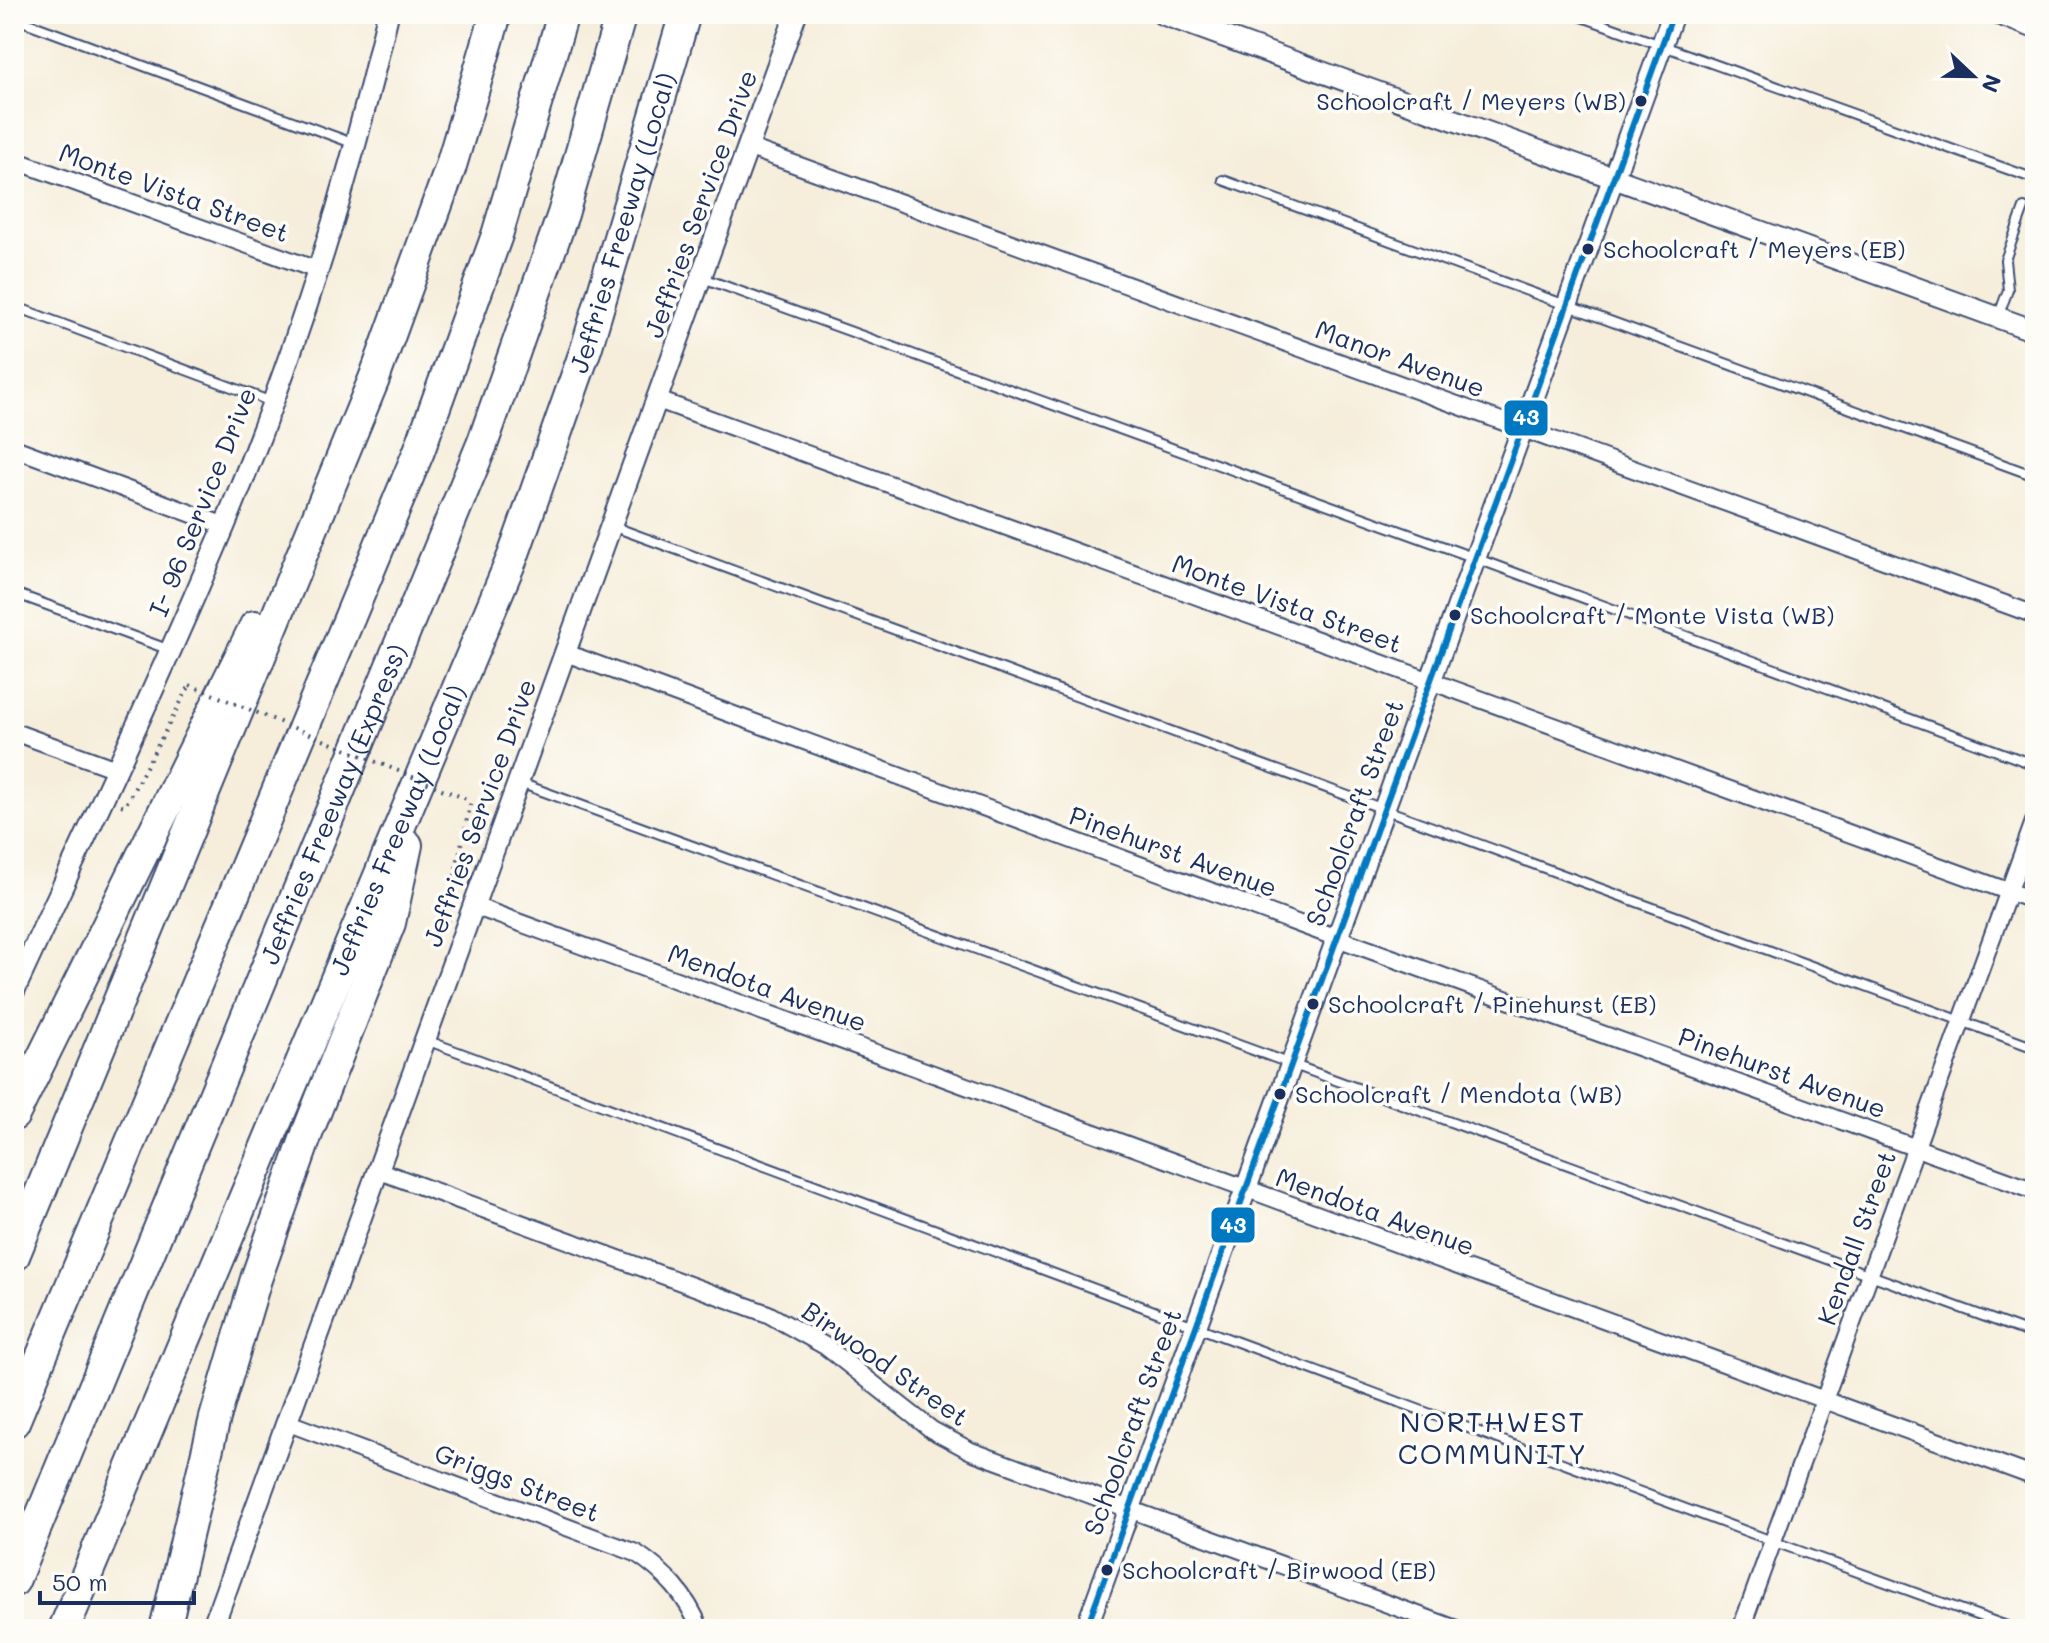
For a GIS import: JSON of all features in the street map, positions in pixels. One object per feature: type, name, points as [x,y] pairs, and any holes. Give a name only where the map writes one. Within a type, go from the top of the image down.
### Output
[{"type":"highway","points":[[14,1256],[374,379],[450,169],[496,14]]},
{"type":"highway","points":[[14,1422],[419,451],[497,235],[563,14]]},
{"type":"highway","name":"Jeffries Freeway (Express)","points":[[14,1581],[483,442],[563,214],[621,14]]},
{"type":"highway","name":"Jeffries Freeway (Local)","points":[[64,1629],[513,556],[582,361],[685,14]]},
{"type":"highway","points":[[14,1115],[255,625],[308,544]]},
{"type":"highway","points":[[165,1629],[215,1418],[256,1279],[308,1131],[390,923],[425,768]]},
{"type":"street","name":"I- 96 Service Drive","points":[[14,991],[225,526],[273,402],[355,144],[388,14]]},
{"type":"street","name":"Jeffries Service Drive","points":[[212,1629],[796,14]]},
{"type":"street","points":[[1162,14],[2035,331]]},
{"type":"street","name":"Schoolcraft Street","points":[[1086,1629],[1673,14]]},
{"type":"street","points":[[1992,14],[2035,30]]},
{"type":"street","name":"Manor Avenue","points":[[750,148],[2035,615]]},
{"type":"street","name":"Monte Vista Street","points":[[14,160],[317,270]]},
{"type":"street","name":"Monte Vista Street","points":[[658,400],[2035,901]]},
{"type":"street","points":[[14,448],[225,526]]},
{"type":"street","name":"Pinehurst Avenue","points":[[566,653],[1337,938],[2035,1191]]},
{"type":"street","points":[[14,732],[116,769]]},
{"type":"street","name":"Kendall Street","points":[[1741,1629],[2035,819]]},
{"type":"street","name":"Mendota Avenue","points":[[474,906],[2035,1477]]},
{"type":"street","name":"Birwood Street","points":[[377,1170],[768,1314],[825,1346],[954,1444],[1456,1629]]},
{"type":"street","name":"Griggs Street","points":[[286,1422],[636,1553],[673,1583],[694,1612],[700,1629]]},
{"type":"lane","points":[[1574,14],[2035,179]]},
{"type":"lane","points":[[14,18],[355,144]]},
{"type":"lane","points":[[1223,180],[2035,476]]},
{"type":"lane","points":[[1998,317],[2008,290],[2005,260],[2024,208]]},
{"type":"lane","points":[[703,277],[2035,765]]},
{"type":"lane","points":[[14,306],[273,402]]},
{"type":"lane","points":[[612,526],[2035,1048]]},
{"type":"lane","points":[[14,593],[170,650]]},
{"type":"lane","points":[[519,783],[2035,1335]]},
{"type":"lane","points":[[425,1040],[2015,1629]]},
{"type":"path","points":[[103,797],[125,806],[190,685],[471,801],[445,918],[453,926]]},
{"type":"transit line","name":"43","points":[[1086,1629],[1673,14]]},
{"type":"place","name":"Schoolcraft / Meyers (WB)","points":[[1641,101]]},
{"type":"place","name":"Schoolcraft / Meyers (EB)","points":[[1588,249]]},
{"type":"place","name":"Schoolcraft / Monte Vista (WB)","points":[[1455,615]]},
{"type":"place","name":"Schoolcraft / Pinehurst (EB)","points":[[1313,1004]]},
{"type":"place","name":"Schoolcraft / Mendota (WB)","points":[[1280,1094]]},
{"type":"place","name":"Schoolcraft / Birwood (EB)","points":[[1107,1570]]},
{"type":"district","name":"NORTHWEST COMMUNITY","points":[[1493,1438]]}]
